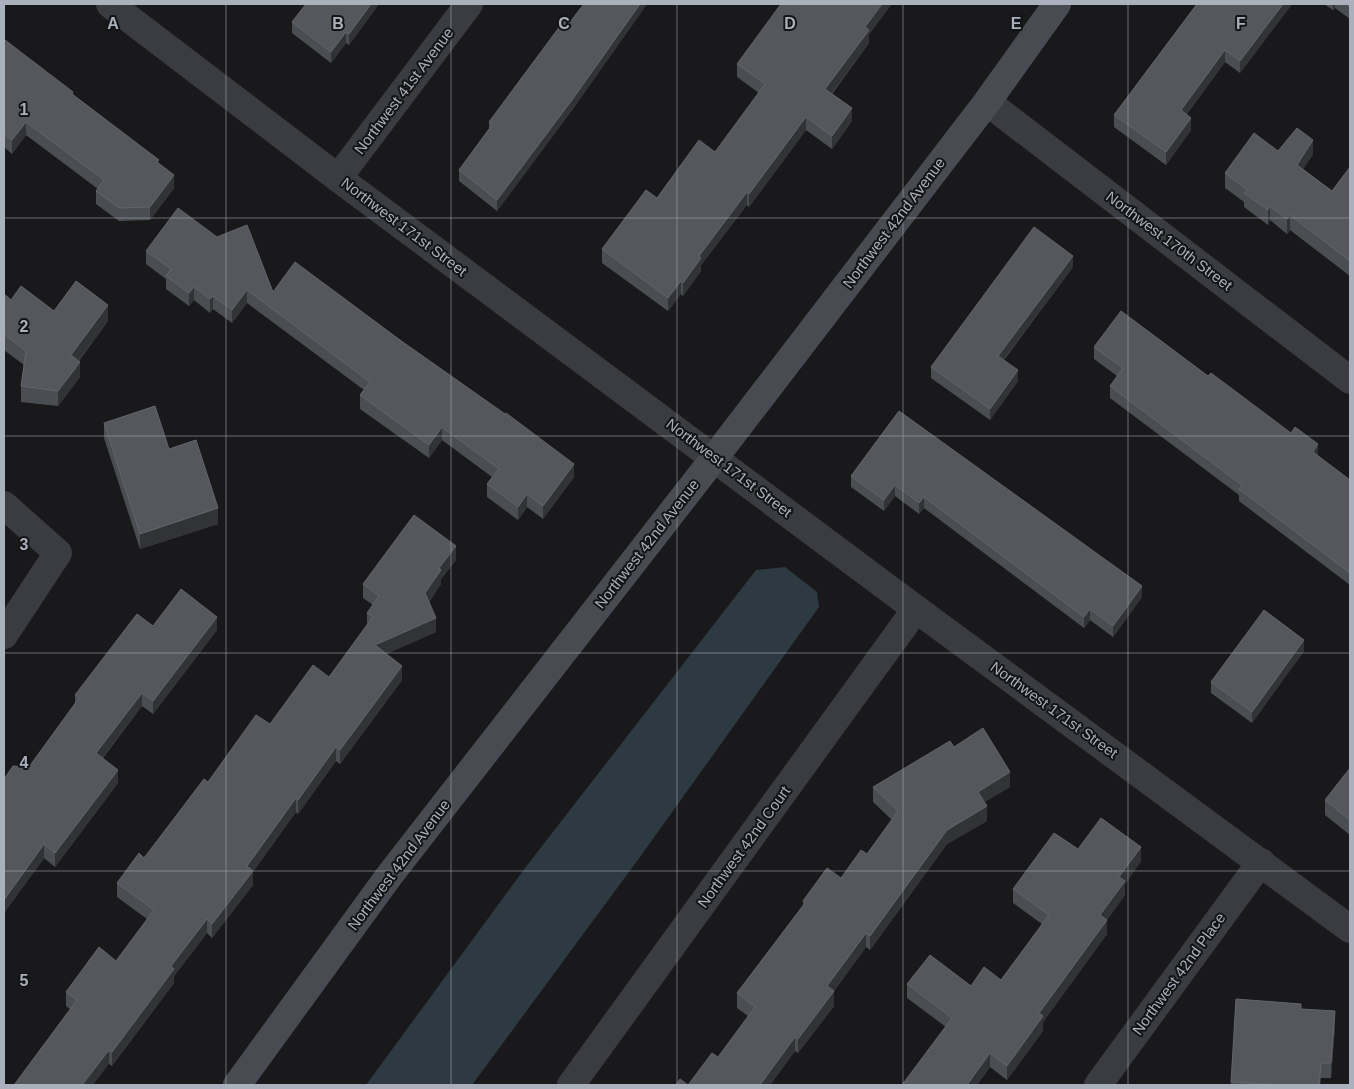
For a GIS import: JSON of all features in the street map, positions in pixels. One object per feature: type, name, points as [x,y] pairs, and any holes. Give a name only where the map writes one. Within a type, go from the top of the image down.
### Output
[{"type":"street","name":"Northwest 171st Street","points":[[110,4],[338,178],[715,457],[916,609],[1350,929]]},
{"type":"street","name":"Northwest 41st Avenue","points":[[338,178],[470,4]]},
{"type":"street","name":"Northwest 42nd Avenue","points":[[237,1085],[389,876],[715,457],[987,102],[1057,4]]},
{"type":"street","name":"Northwest 170th Street","points":[[987,102],[1350,380]]},
{"type":"street","points":[[4,506],[58,553],[4,635]]},
{"type":"street","name":"Northwest 42nd Court","points":[[571,1085],[916,609]]},
{"type":"street","name":"Northwest 42nd Place","points":[[1098,1085],[1261,862]]},
{"type":"shaded area","points":[[785,567],[817,592],[819,607],[640,857],[472,1085],[366,1085],[525,868],[756,570]]},
{"type":"building","points":[[306,4],[371,4],[349,34],[346,32],[331,52],[292,22]]},
{"type":"building","points":[[584,4],[640,4],[572,100],[497,200],[459,170],[492,125],[489,122],[566,18],[571,21]]},
{"type":"building","points":[[781,4],[882,4],[865,27],[869,30],[825,89],[852,108],[832,136],[806,117],[749,194],[747,192],[699,256],[701,258],[683,283],[681,281],[668,298],[602,249],[646,190],[657,198],[699,140],[715,152],[765,84],[737,64]]},
{"type":"building","points":[[1197,4],[1283,4],[1240,61],[1225,50],[1181,110],[1191,118],[1166,152],[1114,115]]},
{"type":"building","points":[[5,40],[159,160],[157,162],[174,175],[150,207],[119,208],[96,191],[104,180],[26,122],[12,140],[4,134]]},
{"type":"building","points":[[1297,128],[1313,140],[1297,165],[1332,191],[1350,167],[1350,261],[1290,215],[1287,219],[1270,206],[1268,210],[1244,193],[1247,190],[1225,173],[1254,133],[1278,151]]},
{"type":"building","points":[[178,208],[217,237],[247,225],[273,292],[295,262],[400,340],[506,413],[574,464],[543,506],[527,494],[518,507],[487,484],[499,469],[442,427],[429,445],[360,395],[370,382],[247,290],[232,310],[213,296],[210,299],[194,287],[189,293],[166,276],[171,269],[146,251]]},
{"type":"building","points":[[1034,227],[1073,256],[998,356],[1018,370],[990,409],[931,367]]},
{"type":"building","points":[[76,281],[108,305],[71,355],[80,362],[58,391],[21,386],[26,351],[4,334],[4,294],[11,300],[21,286],[54,311]]},
{"type":"building","points":[[1121,311],[1208,376],[1211,373],[1291,433],[1295,427],[1318,444],[1313,452],[1350,480],[1350,573],[1239,489],[1242,485],[1110,386],[1123,368],[1094,347]]},
{"type":"building","points":[[155,406],[169,449],[196,440],[218,508],[140,534],[104,423]]},
{"type":"building","points":[[899,411],[1142,586],[1113,626],[1090,609],[1084,617],[924,497],[919,503],[895,485],[884,500],[851,476]]},
{"type":"building","points":[[414,515],[456,546],[439,568],[441,570],[425,593],[436,618],[375,645],[402,666],[340,750],[336,747],[298,800],[296,798],[247,866],[253,871],[212,924],[207,919],[171,966],[174,969],[112,1052],[109,1050],[82,1085],[14,1085],[77,1000],[66,992],[99,947],[116,961],[154,910],[117,883],[139,853],[144,858],[204,779],[208,782],[256,715],[270,724],[313,665],[329,677],[373,617],[367,613],[379,596],[363,584]]},
{"type":"building","points":[[181,589],[217,617],[153,701],[142,693],[96,753],[118,770],[55,853],[44,844],[4,900],[4,779],[13,766],[29,767],[79,698],[75,695],[137,614],[153,626]]},
{"type":"building","points":[[1264,610],[1304,640],[1252,712],[1211,682]]},
{"type":"building","points":[[983,728],[1010,772],[978,792],[987,806],[947,830],[870,936],[866,933],[827,986],[834,991],[798,1039],[795,1037],[760,1085],[688,1085],[712,1053],[718,1057],[755,1007],[737,993],[805,903],[803,901],[827,868],[841,878],[861,850],[867,854],[898,811],[873,787],[950,741],[954,747]]},
{"type":"building","points":[[1350,768],[1350,820],[1325,800]]},
{"type":"building","points":[[1101,818],[1141,847],[1119,877],[1125,881],[1100,915],[1107,920],[1039,1013],[1043,1016],[1007,1066],[990,1053],[967,1085],[902,1085],[952,1018],[907,984],[930,955],[971,986],[984,967],[1001,980],[1049,915],[1013,889],[1054,833],[1078,849]]},
{"type":"building","points":[[1236,999],[1301,1004],[1301,1009],[1335,1011],[1331,1063],[1321,1063],[1319,1085],[1231,1082]]},
{"type":"building","points":[[680,1079],[688,1085],[676,1085]]}]
